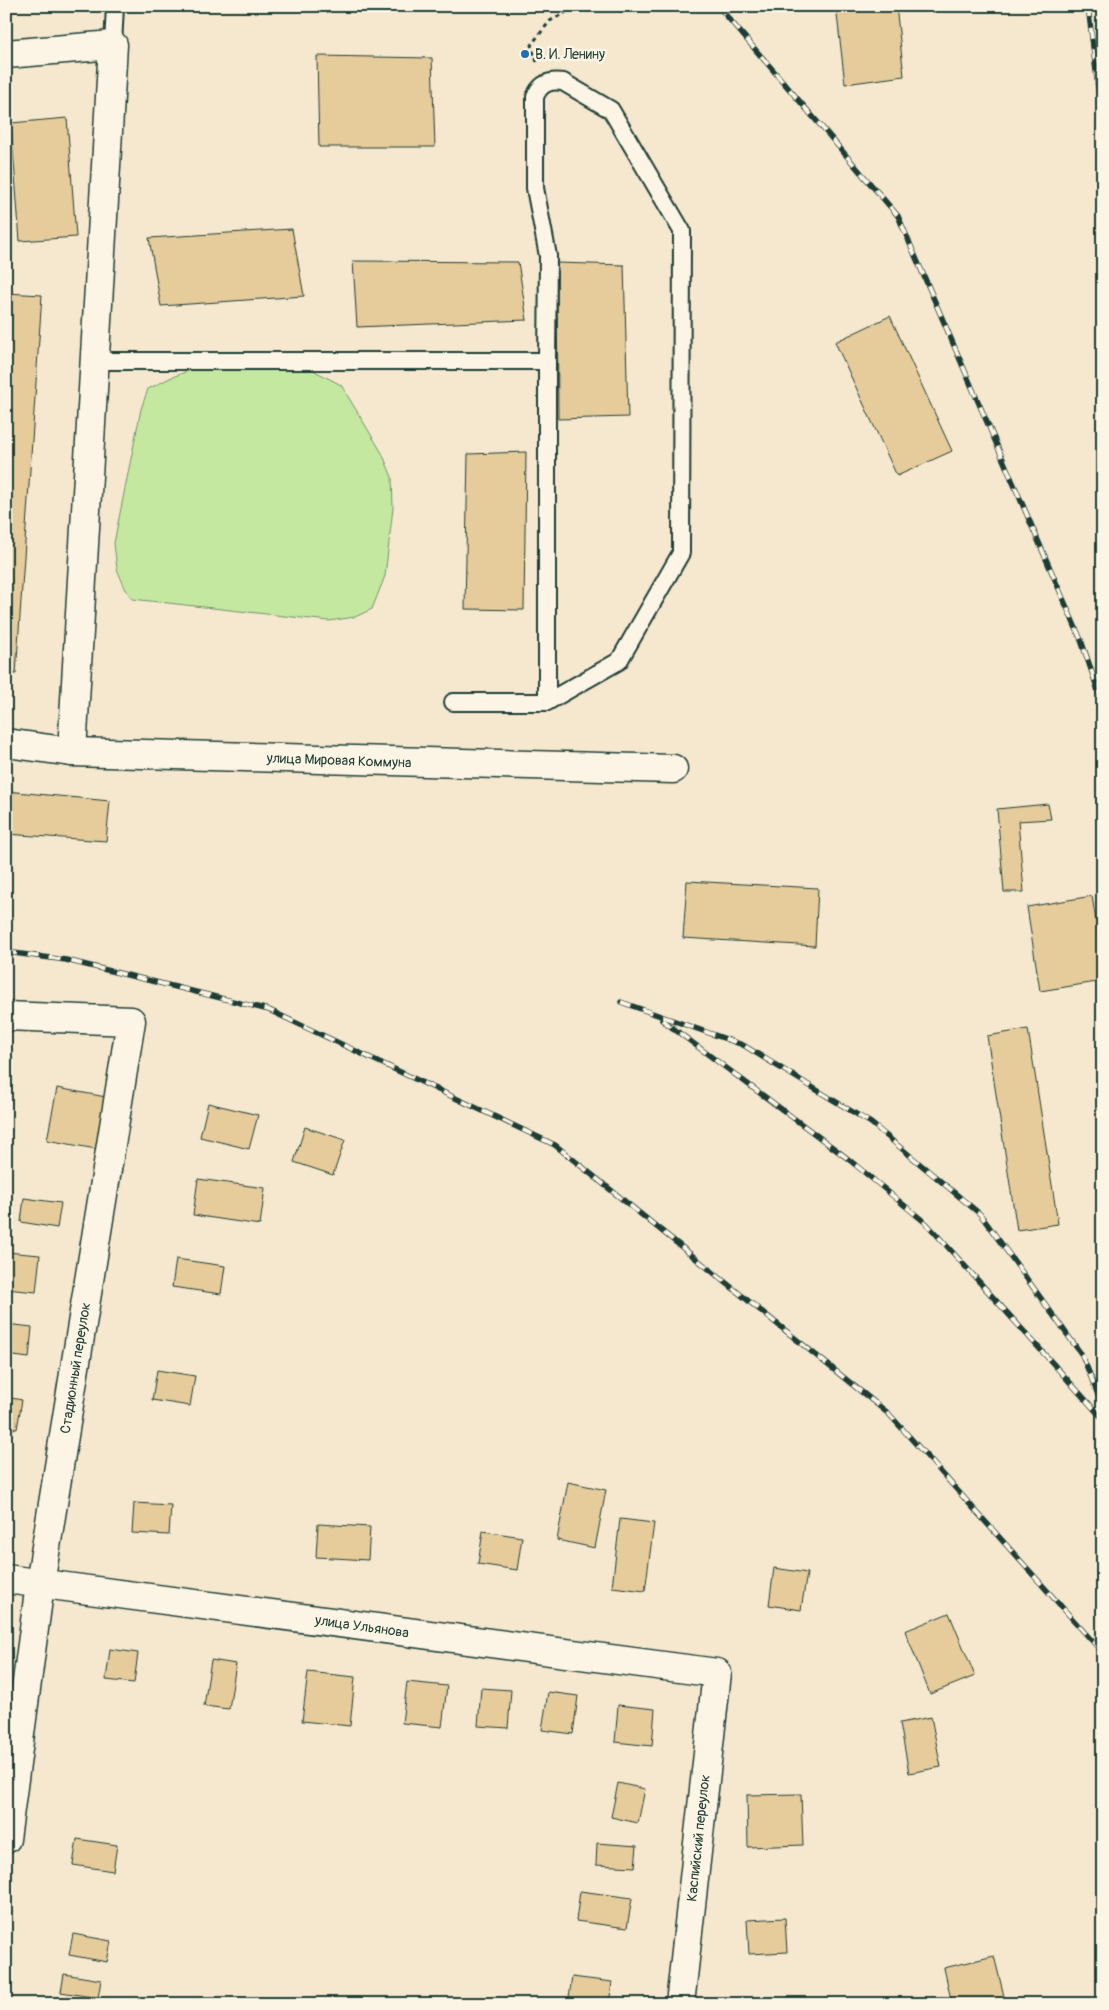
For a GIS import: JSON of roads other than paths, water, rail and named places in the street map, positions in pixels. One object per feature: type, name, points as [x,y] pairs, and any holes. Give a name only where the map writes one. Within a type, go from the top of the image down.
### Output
[{"type":"street","points":[[6,54],[113,45],[72,752]]},
{"type":"street","name":"улица Мировая Коммуна","points":[[6,743],[72,752],[673,769]]},
{"type":"street","name":"Стадионный переулок","points":[[6,1016],[131,1021],[40,1584],[6,1839]]},
{"type":"street","name":"улица Ульянова","points":[[6,1579],[717,1673]]},
{"type":"street","name":"Каспийский переулок","points":[[680,2004],[717,1673]]},
{"type":"lane","points":[[113,45],[115,6]]},
{"type":"lane","points":[[453,702],[547,702],[619,661],[681,553],[682,231],[611,110],[563,82],[554,80],[544,84],[538,90],[535,97],[534,188],[548,256],[547,702]]},
{"type":"lane","points":[[95,362],[547,361]]},
{"type":"railway","points":[[718,6],[898,216],[1081,640],[1103,705]]},
{"type":"railway","points":[[1088,6],[1103,128]]},
{"type":"railway","points":[[6,952],[66,960],[269,1010],[555,1145],[889,1414],[1103,1653]]},
{"type":"railway","points":[[621,1002],[743,1045],[871,1123],[980,1214],[1082,1355],[1103,1407]]},
{"type":"railway","points":[[662,1020],[847,1158],[927,1224],[1103,1419]]},
{"type":"place","name":"В. И. Ленину","points":[[525,54]]}]
